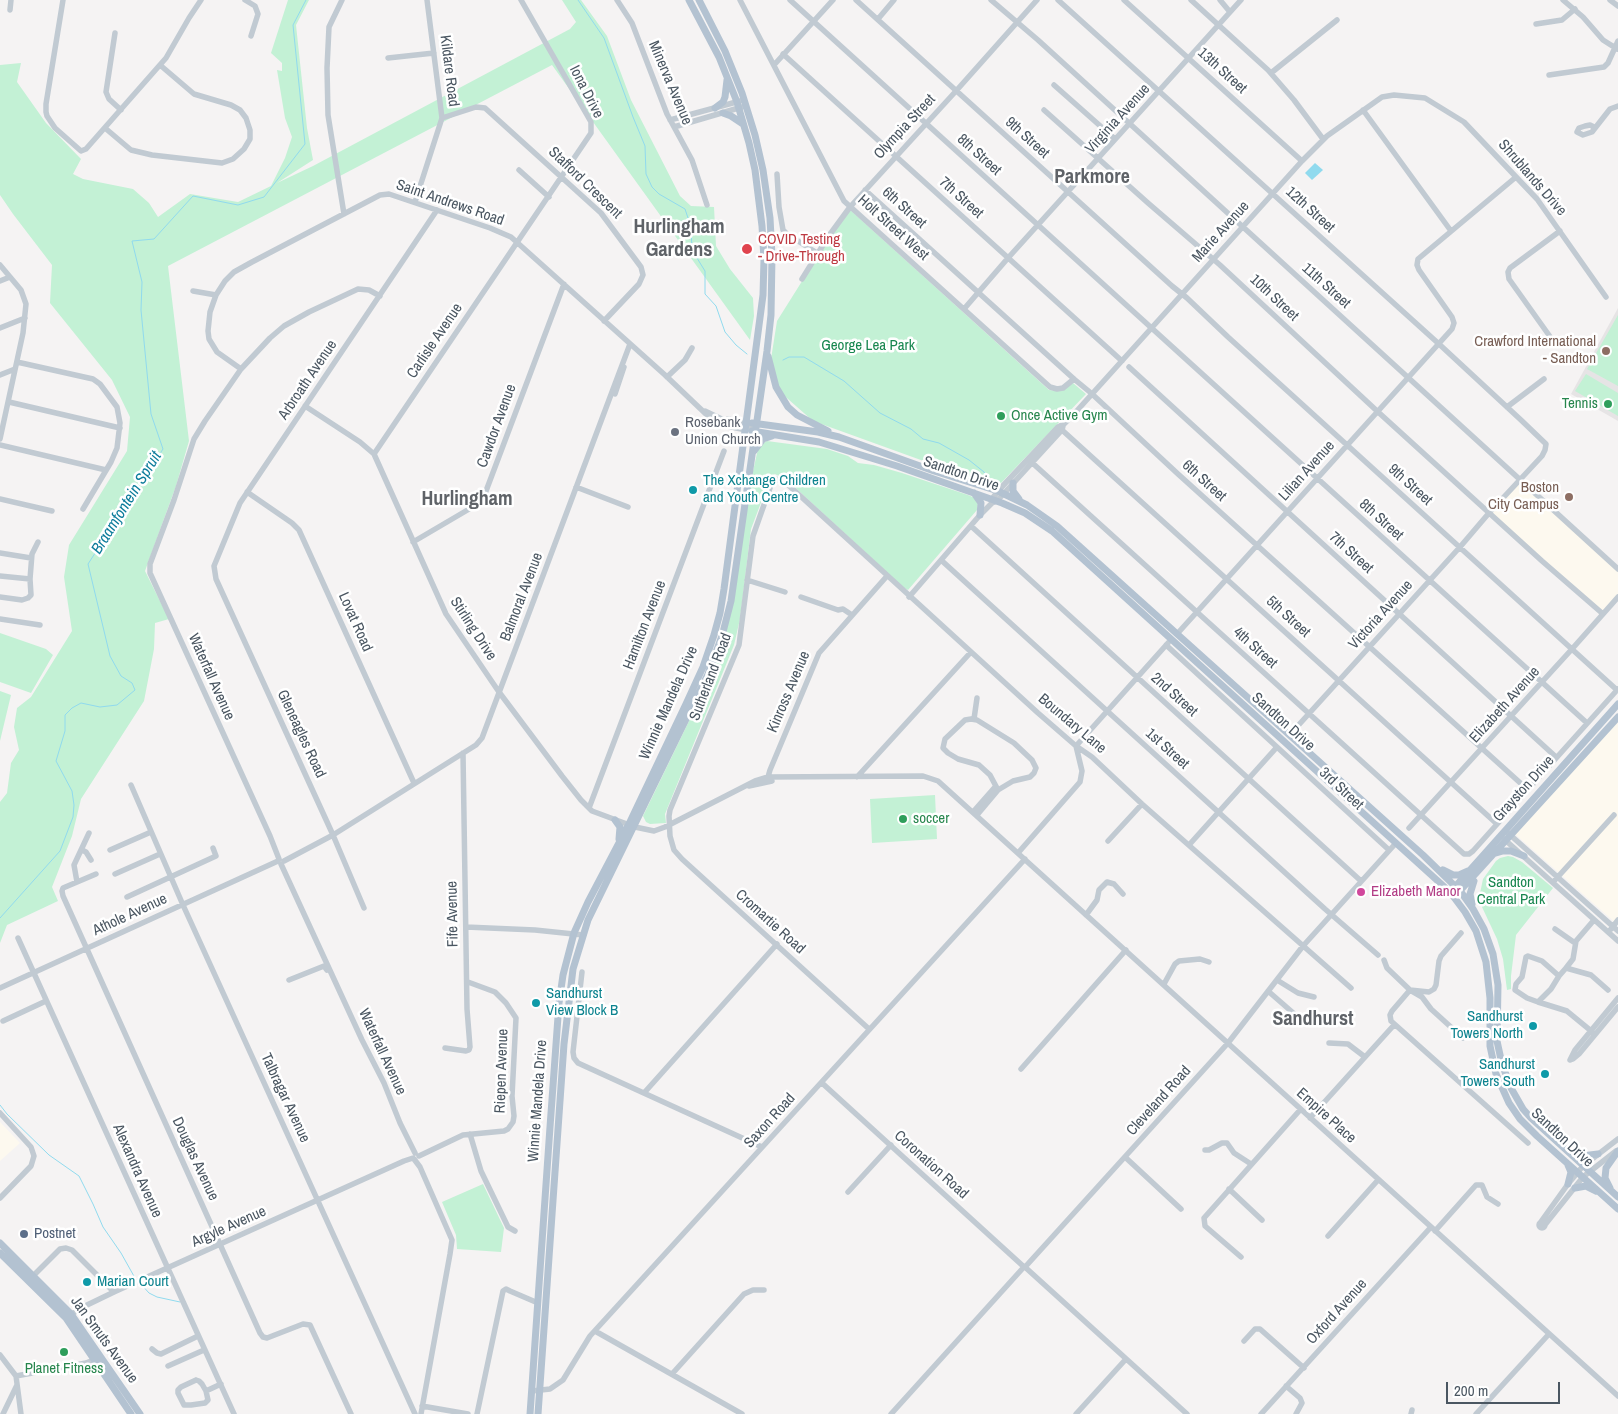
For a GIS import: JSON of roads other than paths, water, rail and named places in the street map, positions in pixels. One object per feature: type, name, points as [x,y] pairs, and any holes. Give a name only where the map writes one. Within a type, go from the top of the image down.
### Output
[{"type":"main road","name":"Winnie Mandela Drive","points":[[530,1414],[559,1003],[563,975],[574,933],[618,844],[632,825],[633,815],[697,681],[716,628],[724,589],[763,301],[764,259],[762,226],[755,170],[743,124],[742,104],[690,0]]},
{"type":"main road","name":"Winnie Mandela Drive","points":[[538,1414],[566,1018],[573,969],[583,935],[596,904],[632,825],[708,674],[722,636],[731,601],[767,351],[771,306],[772,256],[770,218],[763,170],[722,44],[699,0]]},
{"type":"main road","points":[[715,108],[723,102],[725,97],[727,77]]},
{"type":"main road","points":[[723,113],[743,124]]},
{"type":"main road","points":[[767,351],[776,387],[788,407],[808,421],[839,437]]},
{"type":"main road","points":[[747,426],[756,428]]},
{"type":"main road","name":"Sandton Drive","points":[[756,428],[780,435],[829,444],[974,493],[1025,513],[1044,526],[1168,642],[1452,894],[1476,931],[1486,962],[1490,998],[1490,1046],[1501,1089],[1520,1118],[1561,1157],[1616,1196]]},
{"type":"main road","name":"Sandton Drive","points":[[756,428],[818,432],[839,437],[1001,492],[1040,513],[1178,634],[1423,855],[1458,889],[1473,909],[1487,937],[1498,984],[1497,1041],[1506,1077],[1516,1099],[1523,1109],[1618,1208]]},
{"type":"main road","points":[[752,453],[763,439],[780,435]]},
{"type":"main road","points":[[1013,483],[1013,491],[1020,501]]},
{"type":"main road","points":[[974,493],[981,503],[980,515]]},
{"type":"main road","name":"Grayston Drive","points":[[1452,894],[1484,866],[1505,836],[1618,704]]},
{"type":"main road","name":"Grayston Drive","points":[[1458,889],[1470,870],[1505,836],[1618,717]]},
{"type":"main road","points":[[618,844],[620,827],[616,820],[633,815]]},
{"type":"main road","points":[[1493,854],[1508,851],[1517,852],[1524,856]]},
{"type":"main road","points":[[1423,855],[1449,874],[1460,875],[1470,870]]},
{"type":"main road","points":[[1473,909],[1470,894],[1476,878],[1484,866]]},
{"type":"main road","points":[[1548,1134],[1577,1154],[1587,1156],[1598,1154]]},
{"type":"main road","points":[[1616,1196],[1607,1183],[1605,1174],[1608,1164],[1618,1150]]},
{"type":"main road","points":[[1561,1157],[1570,1169],[1571,1186],[1586,1186],[1607,1198]]},
{"type":"main road","name":"Jan Smuts Avenue","points":[[0,1243],[68,1316],[140,1414]]},
{"type":"main road","name":"Jan Smuts Avenue","points":[[0,1253],[31,1278]]},
{"type":"main road","name":"Jan Smuts Avenue","points":[[97,1358],[131,1414]]},
{"type":"street","points":[[10,10],[11,0]]},
{"type":"street","points":[[63,0],[46,112],[55,128],[79,150],[85,150],[160,65],[174,46],[201,0]]},
{"type":"street","points":[[245,0],[255,6],[258,14],[251,36]]},
{"type":"street","points":[[342,0],[328,27],[327,68],[328,115],[344,214]]},
{"type":"street","name":"Kildare Road","points":[[415,202],[442,118],[427,0]]},
{"type":"street","name":"Iona Drive","points":[[517,242],[591,133],[591,124],[521,0]]},
{"type":"street","name":"Minerva Avenue","points":[[617,0],[632,23],[654,83],[670,120],[692,160],[708,205]]},
{"type":"street","name":"Holt Street West","points":[[740,0],[838,190],[850,207],[1050,387],[1064,388],[1074,379]]},
{"type":"street","name":"8th Street","points":[[790,0],[1587,723]]},
{"type":"street","points":[[774,66],[833,0]]},
{"type":"street","name":"9th Street","points":[[856,0],[1618,690]]},
{"type":"street","points":[[878,19],[894,0]]},
{"type":"street","name":"11th Street","points":[[991,0],[1618,568]]},
{"type":"street","name":"Olympia Street","points":[[802,279],[817,253],[850,207],[1037,0]]},
{"type":"street","name":"12th Street","points":[[1058,0],[1439,344],[1543,441]]},
{"type":"street","name":"13th Street","points":[[1124,0],[1302,161]]},
{"type":"street","points":[[1191,0],[1271,73],[1323,139]]},
{"type":"street","points":[[1220,0],[1230,12]]},
{"type":"street","name":"Virginia Avenue","points":[[964,310],[1038,224],[1160,92],[1241,0]]},
{"type":"street","points":[[1563,0],[1575,9],[1603,40],[1616,48]]},
{"type":"street","points":[[1610,0],[1618,6]]},
{"type":"street","points":[[1536,24],[1562,20],[1575,9]]},
{"type":"street","points":[[1271,73],[1338,20]]},
{"type":"street","points":[[115,34],[106,92],[109,99],[121,110]]},
{"type":"street","points":[[1549,75],[1604,67],[1608,63],[1618,41]]},
{"type":"street","points":[[388,58],[434,53]]},
{"type":"street","name":"7th Street","points":[[783,54],[1122,361]]},
{"type":"street","points":[[105,128],[124,146],[134,151],[181,159],[222,163],[233,159],[244,150],[250,139],[250,130],[246,118],[237,107],[194,94],[160,65]]},
{"type":"street","points":[[1054,85],[1115,139]]},
{"type":"street","name":"Marie Avenue","points":[[1001,492],[1063,427],[1091,393],[1184,296],[1214,259],[1323,139],[1378,98],[1386,96],[1419,96]]},
{"type":"street","name":"Shrublands Drive","points":[[1419,96],[1434,102],[1464,122],[1537,199],[1606,297]]},
{"type":"street","points":[[670,120],[715,108],[742,104]]},
{"type":"street","points":[[674,127],[723,113],[742,104]]},
{"type":"street","points":[[1594,127],[1610,109],[1618,106]]},
{"type":"street","name":"Stafford Crescent","points":[[442,118],[476,107],[485,108],[602,213],[643,271],[639,284],[604,321]]},
{"type":"street","name":"10th Street","points":[[1044,110],[1214,259],[1377,411],[1484,507],[1487,515]]},
{"type":"street","points":[[1363,110],[1451,231],[1516,177]]},
{"type":"street","points":[[519,170],[549,197]]},
{"type":"street","points":[[777,174],[779,207],[783,230],[817,253]]},
{"type":"street","name":"6th Street","points":[[865,190],[1527,789]]},
{"type":"street","name":"Saint Andrews Road","points":[[241,369],[217,352],[209,339],[208,321],[216,295],[229,277],[240,268],[383,194],[393,195],[503,233],[517,242],[708,416],[732,428],[747,426]]},
{"type":"street","name":"Arbroath Avenue","points":[[214,571],[215,561],[226,539],[234,515],[248,492],[437,210]]},
{"type":"street","name":"Lilian Avenue","points":[[1178,634],[1226,578],[1452,329],[1454,323],[1452,316],[1417,265],[1421,255],[1451,231]]},
{"type":"street","points":[[1551,338],[1509,279],[1508,272],[1510,268],[1560,231]]},
{"type":"street","name":"Carlisle Avenue","points":[[374,454],[517,242]]},
{"type":"street","points":[[0,265],[24,296],[26,304],[17,362],[0,439]]},
{"type":"street","points":[[0,281],[10,277]]},
{"type":"street","name":"Cawdor Avenue","points":[[413,542],[483,499],[564,284]]},
{"type":"street","name":"Waterfall Avenue","points":[[380,296],[369,290],[358,289],[309,312],[284,326],[241,369],[194,439],[171,510],[151,560],[150,572],[336,983],[384,1083],[452,1240],[421,1414]]},
{"type":"street","points":[[193,290],[216,295]]},
{"type":"street","points":[[0,328],[25,318]]},
{"type":"street","name":"Balmoral Avenue","points":[[333,835],[476,745],[482,738],[605,411],[632,346]]},
{"type":"street","points":[[667,377],[685,360],[692,348]]},
{"type":"street","points":[[17,362],[90,378],[96,381],[118,407],[120,428],[117,448],[83,509]]},
{"type":"street","name":"7th Street","points":[[1129,367],[1556,757]]},
{"type":"street","points":[[0,375],[15,369]]},
{"type":"street","points":[[1507,407],[1544,379]]},
{"type":"street","points":[[9,402],[120,428]]},
{"type":"street","points":[[305,406],[374,454]]},
{"type":"street","name":"Saint Andrews Road","points":[[701,408],[721,419],[747,426]]},
{"type":"street","name":"5th Street","points":[[1063,427],[1497,824]]},
{"type":"street","name":"Victoria Avenue","points":[[1295,729],[1544,454],[1546,446],[1543,441]]},
{"type":"street","points":[[0,445],[106,470]]},
{"type":"street","name":"Hamilton Avenue","points":[[589,808],[724,452]]},
{"type":"street","name":"Stirling Drive","points":[[374,454],[442,608],[500,692],[562,776],[589,808],[596,813],[632,825]]},
{"type":"street","name":"Marie Avenue","points":[[1001,492],[1013,483],[1030,460]]},
{"type":"street","name":"4th Street","points":[[1030,460],[1461,852],[1467,854],[1473,851],[1497,824]]},
{"type":"street","name":"Boundary Lane","points":[[778,479],[785,482],[1076,746],[1092,757],[1142,804],[1351,988]]},
{"type":"street","name":"Sutherland Road","points":[[670,825],[669,816],[672,806],[739,645],[756,523],[772,482],[778,479]]},
{"type":"street","points":[[576,488],[628,507]]},
{"type":"street","name":"Lovat Road","points":[[248,492],[299,530],[414,783]]},
{"type":"street","points":[[909,596],[1001,492]]},
{"type":"street","points":[[0,499],[52,511]]},
{"type":"street","points":[[1487,515],[1602,614]]},
{"type":"street","name":"2nd Street","points":[[971,526],[1361,881]]},
{"type":"street","points":[[0,597],[22,600],[31,595],[32,558],[38,542]]},
{"type":"street","points":[[0,553],[32,558]]},
{"type":"street","name":"1st Street","points":[[941,560],[1218,813],[1378,955]]},
{"type":"street","name":"Gleneagles Road","points":[[214,571],[364,908]]},
{"type":"street","points":[[0,576],[30,580]]},
{"type":"street","name":"Kinross Avenue","points":[[769,779],[772,764],[816,659],[824,646],[887,576]]},
{"type":"street","points":[[747,580],[785,592]]},
{"type":"street","points":[[801,597],[843,610],[850,617]]},
{"type":"street","name":"Elizabeth Avenue","points":[[1409,828],[1618,597]]},
{"type":"street","points":[[0,619],[40,625]]},
{"type":"street","points":[[632,825],[654,831],[670,825],[755,781],[786,777],[931,778],[942,784],[1018,853],[1079,785],[1082,778],[1076,746],[1168,642]]},
{"type":"street","name":"3rd Street","points":[[1168,642],[1277,747],[1389,850]]},
{"type":"street","points":[[857,777],[971,652]]},
{"type":"street","points":[[1497,824],[1618,690]]},
{"type":"street","points":[[974,719],[977,698]]},
{"type":"street","points":[[975,814],[996,788],[1030,777],[1035,771],[1035,764],[1017,746],[974,719],[965,720],[945,740],[943,748],[958,759],[979,765],[990,775],[996,788]]},
{"type":"street","points":[[1190,845],[1277,747]]},
{"type":"street","name":"Fife Avenue","points":[[445,1048],[466,1051],[470,1048],[467,1014],[463,753]]},
{"type":"street","points":[[1080,764],[1085,759],[1092,757]]},
{"type":"street","name":"Talbragar Avenue","points":[[132,788],[183,905],[415,1414]]},
{"type":"street","points":[[1108,841],[1142,804]]},
{"type":"street","points":[[1553,884],[1614,815]]},
{"type":"street","name":"Cromartie Road","points":[[670,825],[671,841],[678,854],[869,1029]]},
{"type":"street","points":[[110,850],[151,832]]},
{"type":"street","points":[[77,882],[74,865],[88,833]]},
{"type":"street","name":"Athole Avenue","points":[[0,988],[292,856],[333,835]]},
{"type":"street","points":[[1505,836],[1553,884],[1618,941]]},
{"type":"street","points":[[1505,836],[1558,878],[1616,929]]},
{"type":"street","points":[[1303,946],[1396,843]]},
{"type":"street","points":[[127,897],[216,856],[213,848]]},
{"type":"street","points":[[82,850],[86,852],[91,860]]},
{"type":"street","name":"Empire Place","points":[[1018,853],[1618,1396]]},
{"type":"street","points":[[116,874],[160,854]]},
{"type":"street","name":"Saxon Road","points":[[532,1391],[550,1389],[561,1382],[595,1331],[1025,859]]},
{"type":"street","name":"Douglas Avenue","points":[[96,874],[63,888],[62,893],[262,1335],[270,1338],[298,1325],[309,1324],[351,1414]]},
{"type":"street","points":[[1086,914],[1097,900],[1099,890],[1107,882],[1114,884],[1123,894]]},
{"type":"street","points":[[1538,1002],[1551,989],[1573,959],[1575,943],[1594,920]]},
{"type":"street","points":[[1616,929],[1618,920]]},
{"type":"street","points":[[466,927],[583,935]]},
{"type":"street","points":[[1555,929],[1575,943]]},
{"type":"street","points":[[1608,933],[1616,929]]},
{"type":"street","points":[[1410,990],[1427,992],[1434,989],[1441,956],[1462,933]]},
{"type":"street","name":"Alexandra Avenue","points":[[18,938],[234,1414]]},
{"type":"street","points":[[644,1093],[777,944]]},
{"type":"street","name":"Cleveland Road","points":[[891,1414],[1228,1043],[1303,946]]},
{"type":"street","points":[[1021,1069],[1126,950]]},
{"type":"street","points":[[1559,976],[1542,960],[1528,956],[1526,957],[1522,977],[1516,984],[1516,990],[1526,998],[1567,1011],[1593,1033]]},
{"type":"street","points":[[1164,984],[1178,961],[1200,959],[1209,962]]},
{"type":"street","points":[[1384,960],[1387,968],[1410,990],[1422,997],[1462,1038]]},
{"type":"street","points":[[290,980],[324,966],[336,983]]},
{"type":"street","points":[[1566,968],[1591,974],[1608,990]]},
{"type":"street","points":[[582,972],[580,1015],[574,1040],[576,1061],[583,1066],[762,1147]]},
{"type":"street","points":[[1277,980],[1298,993],[1314,997]]},
{"type":"street","name":"Riepen Avenue","points":[[415,1156],[459,1136],[504,1131],[513,1122],[512,1096],[517,1020],[513,1012],[495,992],[468,982]]},
{"type":"street","points":[[1410,990],[1391,1013],[1390,1017],[1394,1024],[1528,1143]]},
{"type":"street","points":[[1268,991],[1299,1018]]},
{"type":"street","points":[[1593,1033],[1597,1023],[1618,998]]},
{"type":"street","points":[[3,1021],[46,1002]]},
{"type":"street","points":[[1586,1042],[1618,1006]]},
{"type":"street","points":[[1584,1026],[1593,1026],[1597,1023]]},
{"type":"street","points":[[1310,1118],[1394,1024]]},
{"type":"street","points":[[1329,1043],[1348,1044],[1365,1057]]},
{"type":"street","name":"Coronation Road","points":[[822,1083],[1187,1414]]},
{"type":"street","points":[[1241,1257],[1205,1226],[1204,1218],[1300,1110]]},
{"type":"street","points":[[0,1114],[31,1147],[34,1156],[31,1166],[0,1198]]},
{"type":"street","points":[[470,1134],[481,1170],[508,1227],[515,1232]]},
{"type":"street","points":[[1542,1225],[1598,1154],[1618,1138]]},
{"type":"street","points":[[1205,1150],[1222,1143],[1227,1143],[1234,1153],[1251,1164]]},
{"type":"street","points":[[848,1192],[891,1145]]},
{"type":"street","points":[[1583,1172],[1618,1150]]},
{"type":"street","name":"Argyle Avenue","points":[[68,1316],[114,1292],[415,1156]]},
{"type":"street","points":[[1124,1157],[1181,1209]]},
{"type":"street","points":[[1328,1236],[1378,1180]]},
{"type":"street","name":"Oxford Avenue","points":[[1261,1414],[1476,1185],[1482,1185],[1487,1196],[1498,1204]]},
{"type":"street","points":[[1229,1189],[1262,1220]]},
{"type":"street","points":[[31,1278],[60,1249],[66,1248],[72,1250],[114,1292]]},
{"type":"street","points":[[672,1374],[744,1294],[752,1290],[764,1290]]},
{"type":"street","points":[[478,1414],[503,1291],[510,1291],[538,1303]]},
{"type":"street","points":[[1244,1342],[1255,1329],[1260,1329],[1304,1368]]},
{"type":"street","points":[[595,1331],[742,1414]]},
{"type":"street","points":[[1476,1414],[1549,1334]]},
{"type":"street","points":[[152,1348],[157,1354],[161,1354],[198,1336]]},
{"type":"street","points":[[168,1366],[204,1350]]},
{"type":"street","points":[[0,1355],[16,1376],[21,1414]]},
{"type":"street","points":[[16,1376],[76,1366],[97,1358]]},
{"type":"street","points":[[1076,1414],[1126,1359]]},
{"type":"street","points":[[197,1380],[201,1382],[206,1391],[208,1398],[206,1402],[187,1406],[183,1404],[178,1392],[181,1387],[197,1380]]},
{"type":"street","points":[[206,1391],[220,1384]]},
{"type":"street","points":[[3,1414],[17,1385]]},
{"type":"street","points":[[1286,1386],[1300,1398],[1302,1404],[1296,1414]]},
{"type":"street","points":[[422,1406],[468,1414]]},
{"type":"water","points":[[1315,163],[1323,170],[1312,180],[1305,173]]},
{"type":"waterway","name":"Braamfontein Spruit","points":[[0,918],[60,851],[73,817],[72,791],[56,761],[65,731],[65,715],[81,703],[100,707],[117,705],[135,690],[132,683],[121,676],[110,656],[88,564],[163,449],[151,414],[141,310],[142,282],[132,241],[154,239],[193,196],[238,205],[264,197],[305,144],[293,25],[306,0]]},
{"type":"waterway","points":[[578,0],[604,38],[645,146],[646,174],[652,187],[659,194],[685,209],[691,227],[692,250],[705,271],[705,294],[716,306],[725,332],[747,354]]},
{"type":"waterway","points":[[783,360],[789,357],[804,357],[844,381],[880,413],[911,429],[923,439],[939,443],[969,460],[984,472],[990,482]]},
{"type":"waterway","points":[[0,1105],[49,1155],[79,1176],[103,1227],[135,1278]]},
{"type":"waterway","points":[[140,1283],[149,1293],[157,1297],[180,1302]]},
{"type":"place","name":"COVID Testing - Drive-Through","points":[[747,249]]},
{"type":"place","name":"Crawford International - Sandton","points":[[1606,351]]},
{"type":"place","name":"Tennis","points":[[1608,404]]},
{"type":"place","name":"Once Active Gym","points":[[1001,416]]},
{"type":"place","name":"Rosebank Union Church","points":[[675,432]]},
{"type":"place","name":"The Xchange Children and Youth Centre","points":[[693,490]]},
{"type":"place","name":"Boston City Campus","points":[[1569,497]]},
{"type":"place","name":"soccer","points":[[903,819]]},
{"type":"place","name":"Elizabeth Manor","points":[[1361,892]]},
{"type":"place","name":"Sandhurst View Block B","points":[[536,1003]]},
{"type":"place","name":"Sandhurst Towers North","points":[[1533,1026]]},
{"type":"place","name":"Sandhurst Towers South","points":[[1545,1074]]},
{"type":"place","name":"Postnet","points":[[24,1234]]},
{"type":"place","name":"Marian Court","points":[[87,1282]]},
{"type":"place","name":"Planet Fitness","points":[[64,1352]]},
{"type":"district","name":"Parkmore","points":[[1092,178]]},
{"type":"district","name":"Hurlingham Gardens","points":[[679,240]]},
{"type":"district","name":"Hurlingham","points":[[467,500]]},
{"type":"district","name":"Sandhurst","points":[[1313,1020]]},
{"type":"park label","name":"George Lea Park","points":[[868,346]]},
{"type":"park label","name":"Sandton Central Park","points":[[1511,892]]}]
